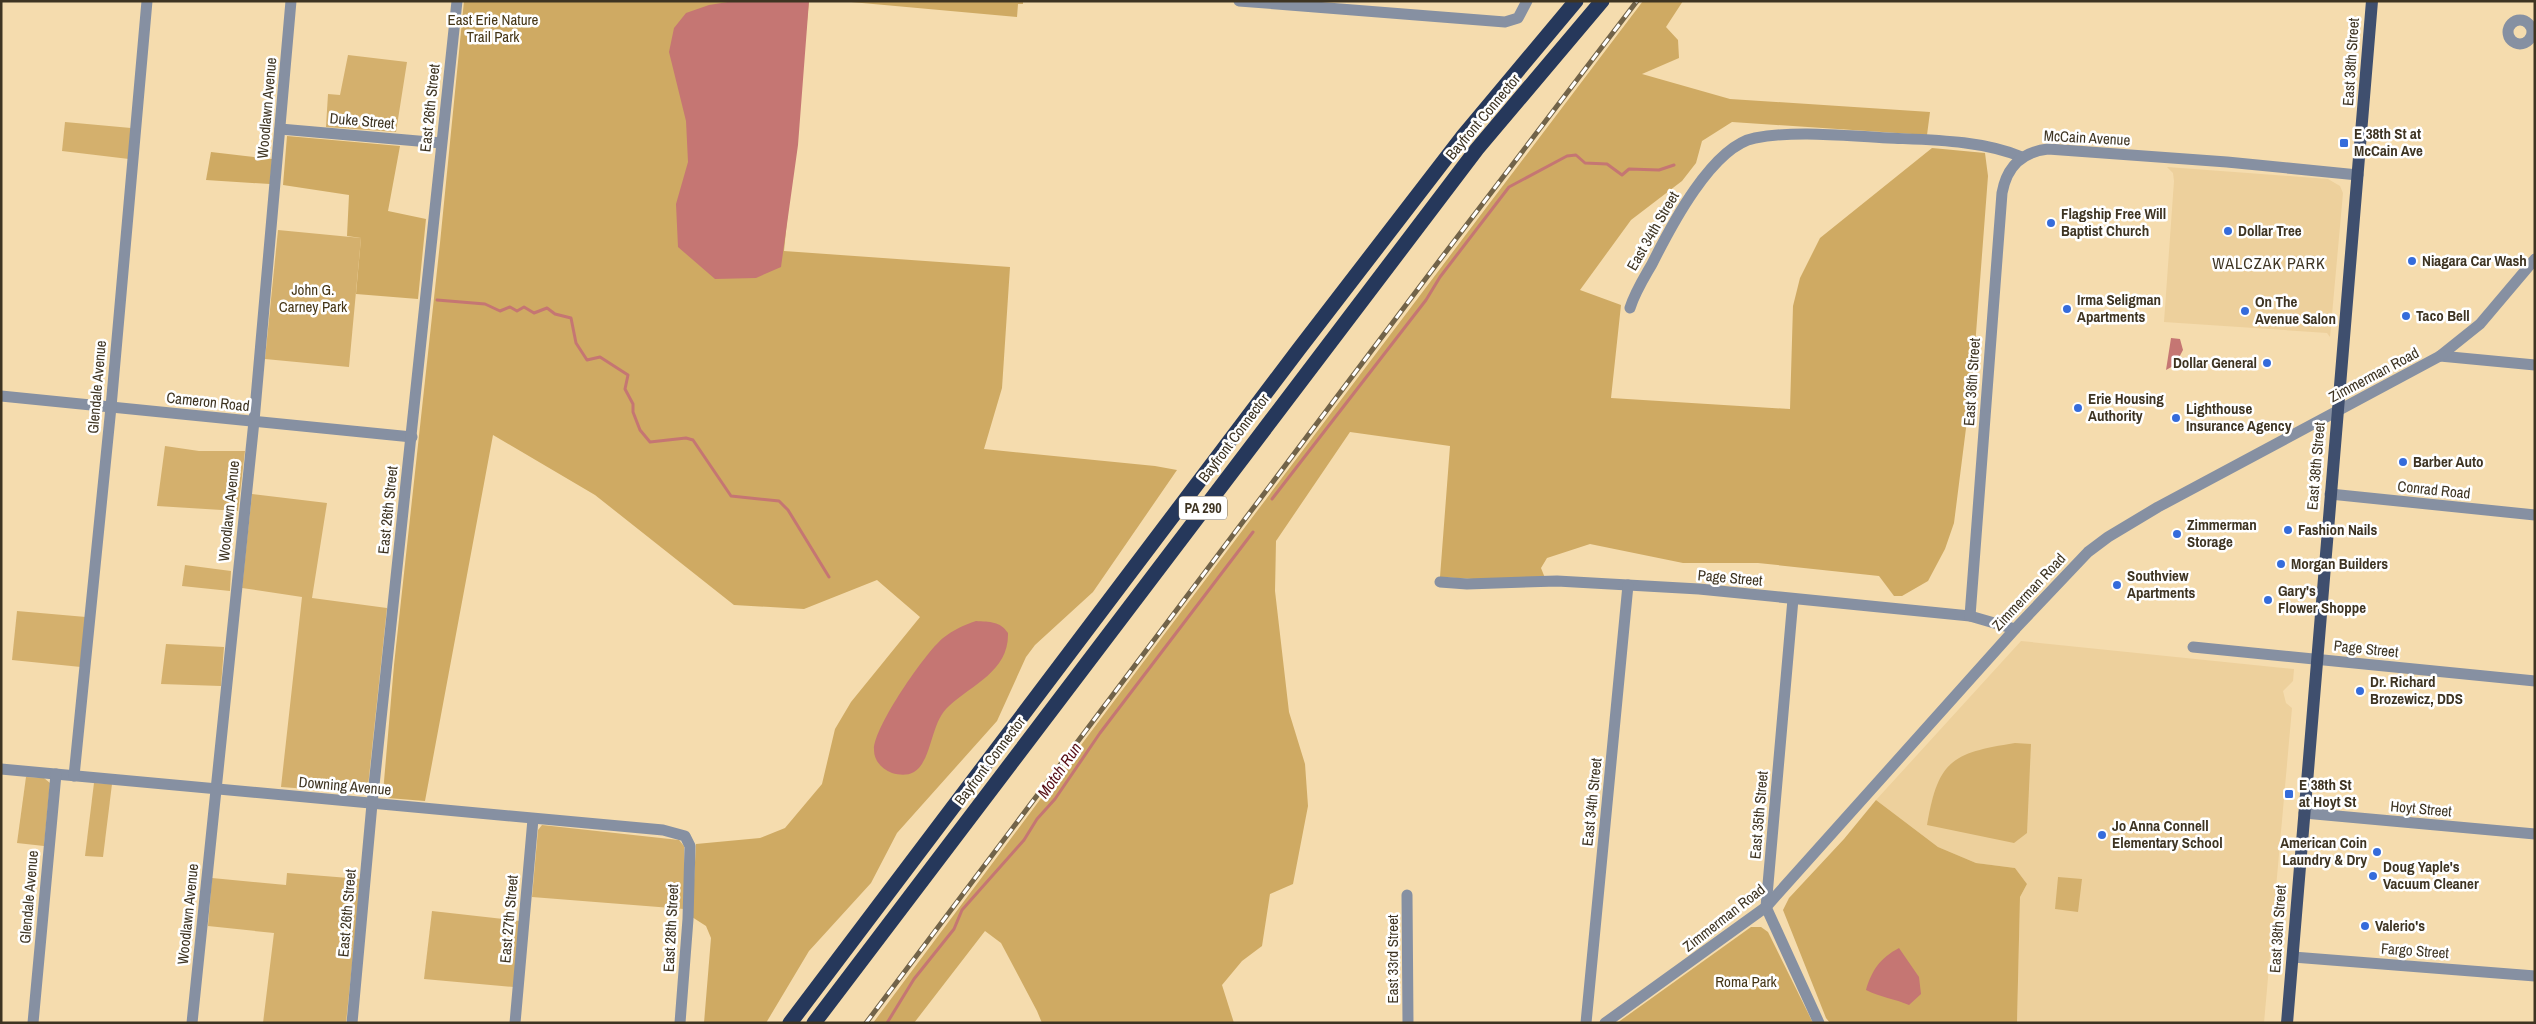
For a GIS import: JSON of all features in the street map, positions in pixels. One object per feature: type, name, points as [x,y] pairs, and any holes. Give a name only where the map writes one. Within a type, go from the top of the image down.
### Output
[{"type":"highway","name":"Bayfront Connector","points":[[790,1023],[1299,349],[1463,136],[1576,1]]},
{"type":"highway","name":"Bayfront Connector","points":[[814,1023],[1471,157],[1602,1]]},
{"type":"main road","name":"East 38th Street","points":[[2287,1023],[2372,1]]},
{"type":"street","name":"Glendale Avenue","points":[[74,776],[111,407],[147,1]]},
{"type":"street","name":"Woodlawn Avenue","points":[[192,1023],[254,421],[291,1]]},
{"type":"street","name":"East 26th Street","points":[[352,1023],[372,804],[412,437],[456,1]]},
{"type":"street","points":[[1239,1],[1505,22],[1518,18],[1527,1]]},
{"type":"street","name":"Duke Street","points":[[280,129],[442,143]]},
{"type":"street","name":"East 34th Street","points":[[1630,308],[1637,290],[1679,211],[1698,185],[1730,152],[1754,138],[1819,135],[1922,140],[1988,147],[2022,157]]},
{"type":"street","name":"McCain Avenue","points":[[2022,157],[2033,150],[2048,149],[2227,162],[2358,175]]},
{"type":"street","name":"East 36th Street","points":[[1970,616],[2002,193],[2007,175],[2013,164],[2022,157]]},
{"type":"street","name":"Zimmerman Road","points":[[1604,1023],[1766,907],[2062,577],[2108,537],[2158,507],[2440,356],[2480,324],[2535,259]]},
{"type":"street","points":[[2440,356],[2535,365]]},
{"type":"street","name":"Cameron Road","points":[[1,396],[412,437]]},
{"type":"street","name":"Conrad Road","points":[[2330,494],[2535,515]]},
{"type":"street","name":"Page Street","points":[[1440,582],[1467,584],[1557,582],[1628,585],[1970,616],[2015,629]]},
{"type":"street","name":"East 34th Street","points":[[1586,1023],[1628,585]]},
{"type":"street","name":"East 35th Street","points":[[1793,599],[1766,907],[1819,1023]]},
{"type":"street","name":"Page Street","points":[[2193,647],[2535,681]]},
{"type":"street","name":"Downing Avenue","points":[[1,769],[663,830],[686,836]]},
{"type":"street","name":"Glendale Avenue","points":[[33,1023],[56,774]]},
{"type":"street","name":"Hoyt Street","points":[[2304,813],[2535,834]]},
{"type":"street","name":"East 27th Street","points":[[515,1023],[533,819]]},
{"type":"street","name":"East 28th Street","points":[[680,1023],[688,920],[690,846],[686,836]]},
{"type":"street","name":"East 33rd Street","points":[[1407,895],[1408,1023]]},
{"type":"street","name":"Fargo Street","points":[[2293,957],[2535,976]]},
{"type":"shaded area","points":[[734,1],[809,1],[798,145],[781,267],[756,278],[715,279],[678,247],[676,204],[688,162],[686,121],[669,52],[674,28],[686,13],[709,5]]},
{"type":"shaded area","points":[[2167,167],[2328,179],[2340,186],[2343,193],[2330,337],[2327,333],[2164,322],[2174,181],[2173,173]]},
{"type":"shaded area","points":[[2171,338],[2180,339],[2183,350],[2175,365],[2166,370]]},
{"type":"shaded area","points":[[976,621],[998,624],[1008,633],[1007,646],[1003,657],[988,676],[958,698],[943,713],[938,721],[925,759],[914,772],[906,775],[888,771],[877,761],[874,750],[882,725],[901,691],[924,659],[943,638],[963,626]]},
{"type":"shaded area","name":"Jo Anna Connell Elementary School","points":[[2021,641],[2294,669],[2293,681],[2283,691],[2286,703],[2292,708],[2264,1023],[2017,1023],[2020,897],[2027,884],[2015,868],[1976,863],[1938,847],[1876,800]]},
{"type":"shaded area","points":[[1899,948],[1919,977],[1921,994],[1909,1005],[1866,990],[1871,976],[1878,965]]},
{"type":"green space","name":"East Erie Nature Trail Park","points":[[464,1],[809,1],[784,251],[1010,267],[1002,388],[984,449],[1155,466],[1177,470],[1093,592],[1035,645],[1026,657],[997,721],[897,833],[871,883],[809,951],[766,1023],[704,1023],[711,938],[706,926],[692,917],[696,844],[760,838],[785,828],[822,784],[835,729],[851,702],[920,617],[877,580],[804,609],[734,605],[595,495],[493,435],[425,801],[388,798],[383,793],[394,665],[440,243]]},
{"type":"green space","points":[[840,1],[1023,1],[1023,4],[1018,4],[1017,17]]},
{"type":"green space","points":[[1643,1],[1683,1],[1666,27],[1678,40],[1679,58],[1642,74],[1730,99],[1930,112],[1927,135],[1732,122],[1702,141],[1696,163],[1682,181],[1631,220],[1580,290],[1621,305],[1611,398],[1790,409],[1793,306],[1800,278],[1820,238],[1932,148],[1985,153],[1988,176],[1973,373],[1954,523],[1945,549],[1928,581],[1902,596],[1894,596],[1879,576],[1758,563],[1683,563],[1590,544],[1547,558],[1541,568],[1545,578],[1491,580],[1440,577],[1450,446],[1350,432],[1276,541],[1275,591],[1289,712],[1305,764],[1308,806],[1293,884],[1270,894],[1262,946],[1242,961],[1222,985],[1234,1023],[1042,1023],[1001,943],[985,931],[914,1023],[873,1023],[1257,511]]},
{"type":"green space","points":[[348,55],[407,62],[396,132],[326,127],[328,94],[340,95]]},
{"type":"green space","points":[[65,122],[131,128],[129,159],[62,151]]},
{"type":"green space","points":[[287,136],[400,146],[388,211],[426,219],[418,299],[356,294],[361,238],[347,236],[349,195],[283,185]]},
{"type":"green space","points":[[211,152],[272,159],[270,184],[206,180]]},
{"type":"green space","name":"John G. Carney Park","points":[[278,230],[361,238],[349,367],[265,359]]},
{"type":"green space","points":[[165,446],[199,451],[245,451],[238,511],[157,506]]},
{"type":"green space","points":[[252,494],[327,503],[312,598],[387,608],[368,786],[363,793],[281,787],[302,597],[242,588]]},
{"type":"green space","points":[[185,565],[231,571],[230,591],[182,586]]},
{"type":"green space","points":[[17,611],[86,617],[81,667],[12,660]]},
{"type":"green space","points":[[166,644],[224,647],[221,686],[161,684]]},
{"type":"green space","points":[[2015,743],[2031,744],[2027,833],[2014,843],[1927,825],[1931,803],[1937,786],[1943,773],[1952,763],[1962,756],[1976,751]]},
{"type":"green space","points":[[26,777],[44,778],[50,783],[44,846],[17,843]]},
{"type":"green space","points":[[94,783],[112,784],[103,857],[85,856]]},
{"type":"green space","points":[[1876,800],[1938,847],[1976,863],[2015,868],[2027,884],[2020,897],[2017,1023],[1830,1023],[1826,1018],[1783,910],[1789,898],[1844,839]]},
{"type":"green space","points":[[542,825],[679,840],[684,846],[684,909],[532,897],[538,830]]},
{"type":"green space","points":[[287,873],[361,879],[346,1023],[263,1023],[274,933],[208,926],[212,878],[286,885]]},
{"type":"green space","points":[[2058,877],[2082,879],[2078,912],[2055,909]]},
{"type":"green space","points":[[432,911],[520,921],[514,987],[424,979]]},
{"type":"green space","name":"Roma Park","points":[[1751,927],[1761,927],[1768,932],[1813,1023],[1617,1023]]},
{"type":"waterway","points":[[1272,499],[1426,300],[1440,277],[1509,187],[1567,156],[1576,155],[1585,163],[1607,164],[1622,175],[1629,169],[1659,170],[1674,165]]},
{"type":"waterway","points":[[437,300],[485,304],[500,311],[510,307],[517,311],[524,307],[534,313],[547,308],[555,314],[571,318],[576,343],[587,360],[600,357],[628,375],[625,389],[633,404],[633,412],[640,430],[650,442],[686,438],[693,440],[731,496],[779,501],[788,510],[829,577]]},
{"type":"waterway","name":"Motch Run","points":[[887,1023],[914,979],[954,929],[962,910],[1024,840],[1037,819],[1055,799],[1100,733],[1253,532]]},
{"type":"railway","points":[[866,1023],[1637,1]]},
{"type":"place","name":"E 38th St at McCain Ave","points":[[2344,143]]},
{"type":"place","name":"Flagship Free Will Baptist Church","points":[[2051,223]]},
{"type":"place","name":"Dollar Tree","points":[[2228,231]]},
{"type":"place","name":"Niagara Car Wash","points":[[2412,261]]},
{"type":"place","name":"Irma Seligman Apartments","points":[[2067,309]]},
{"type":"place","name":"On The Avenue Salon","points":[[2245,311]]},
{"type":"place","name":"Taco Bell","points":[[2406,316]]},
{"type":"place","name":"Dollar General","points":[[2267,363]]},
{"type":"place","name":"Erie Housing Authority","points":[[2078,408]]},
{"type":"place","name":"Lighthouse Insurance Agency","points":[[2176,418]]},
{"type":"place","name":"Barber Auto","points":[[2403,462]]},
{"type":"place","name":"Fashion Nails","points":[[2288,530]]},
{"type":"place","name":"Zimmerman Storage","points":[[2177,534]]},
{"type":"place","name":"Morgan Builders","points":[[2281,564]]},
{"type":"place","name":"Southview Apartments","points":[[2117,585]]},
{"type":"place","name":"Gary's Flower Shoppe","points":[[2268,600]]},
{"type":"place","name":"Dr. Richard Brozewicz, DDS","points":[[2360,691]]},
{"type":"place","name":"E 38th St at Hoyt St","points":[[2289,794]]},
{"type":"place","name":"Jo Anna Connell Elementary School","points":[[2102,835]]},
{"type":"place","name":"American Coin Laundry & Dry","points":[[2377,852]]},
{"type":"place","name":"Doug Yaple's Vacuum Cleaner","points":[[2373,876]]},
{"type":"place","name":"Valerio's","points":[[2365,926]]},
{"type":"district","name":"WALCZAK PARK","points":[[2269,263]]}]
